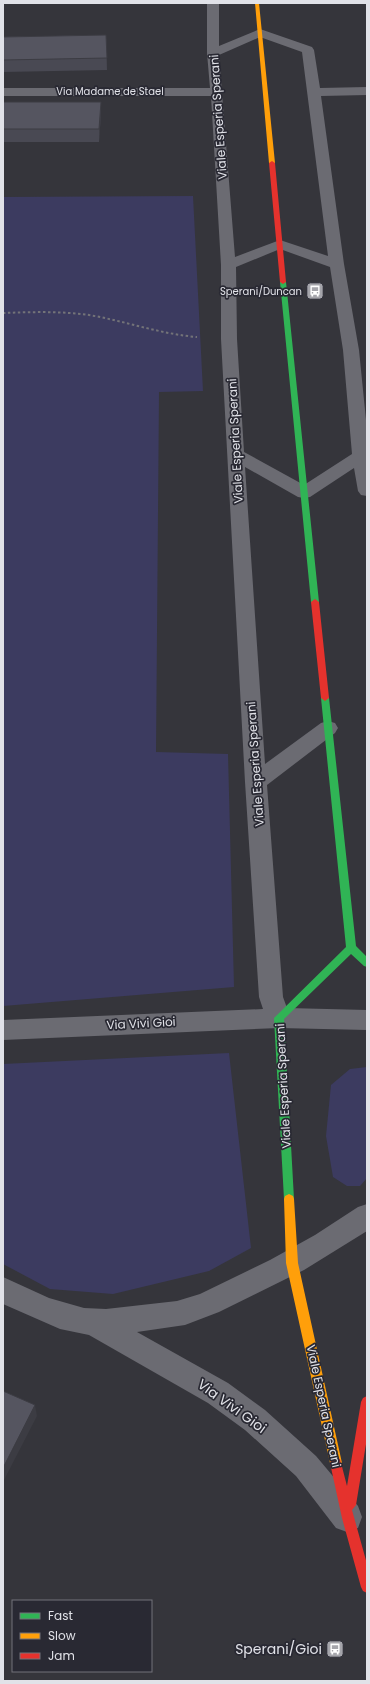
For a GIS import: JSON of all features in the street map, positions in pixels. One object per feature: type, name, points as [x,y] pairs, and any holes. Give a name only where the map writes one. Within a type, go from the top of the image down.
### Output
[{"type":"street","name":"Viale Esperia Sperani","points":[[212,3],[213,53],[217,92],[228,265],[229,339],[256,782],[271,997],[279,1018],[292,1263],[348,1518],[367,1587]]},
{"type":"street","points":[[257,3],[304,493],[352,948],[367,963]]},
{"type":"street","points":[[213,53],[260,34],[308,50],[337,264],[359,350],[361,456],[367,491]]},
{"type":"street","points":[[314,92],[367,91]]},
{"type":"street","name":"Via Madame de Stael","points":[[3,92],[217,92]]},
{"type":"street","points":[[228,265],[280,244],[337,264]]},
{"type":"street","points":[[236,454],[304,493]]},
{"type":"street","points":[[304,493],[361,456]]},
{"type":"street","points":[[256,782],[328,728]]},
{"type":"street","points":[[279,1018],[352,948]]},
{"type":"street","name":"Via Vivi Gioi","points":[[3,1030],[279,1018],[367,1020]]},
{"type":"street","name":"Via Vivi Gioi","points":[[93,1322],[151,1318],[185,1312],[228,1295],[292,1263],[344,1233],[367,1216]]},
{"type":"street","name":"Via Vivi Gioi","points":[[3,1290],[22,1301],[54,1313],[93,1322],[218,1393],[255,1420],[306,1466],[348,1518]]},
{"type":"street","name":"Viale Esperia Sperani","points":[[348,1518],[367,1402]]},
{"type":"path","points":[[3,313],[29,312],[89,315],[176,336],[229,339]]},
{"type":"shaded area","points":[[193,196],[203,391],[159,392],[156,752],[228,754],[234,987],[3,1006],[3,197]]},
{"type":"shaded area","points":[[229,1053],[251,1248],[209,1271],[113,1294],[50,1289],[3,1264],[3,1064]]},
{"type":"shaded area","points":[[367,1067],[367,1178],[360,1186],[347,1186],[333,1177],[326,1136],[331,1085],[350,1069]]},
{"type":"building","points":[[106,35],[107,58],[3,60],[3,37]]},
{"type":"building","points":[[3,102],[101,102],[99,129],[3,129]]},
{"type":"building","points":[[3,1391],[35,1405],[3,1468]]},
{"type":"traffic: fast","points":[[283,282],[315,602]]},
{"type":"traffic: fast","points":[[325,698],[351,948],[367,963]]},
{"type":"traffic: fast","points":[[289,1199],[279,1018],[351,948]]},
{"type":"traffic: slow","points":[[257,3],[272,163]]},
{"type":"traffic: slow","points":[[289,1199],[292,1263],[336,1463]]},
{"type":"traffic: jam","points":[[272,163],[283,282]]},
{"type":"traffic: jam","points":[[315,602],[325,698]]},
{"type":"traffic: jam","points":[[350,1505],[367,1402]]},
{"type":"traffic: jam","points":[[336,1463],[348,1518],[367,1587]]},
{"type":"place","name":"Sperani/Duncan","points":[[315,291]]},
{"type":"place","name":"Sperani/Gioi","points":[[335,1649]]}]
